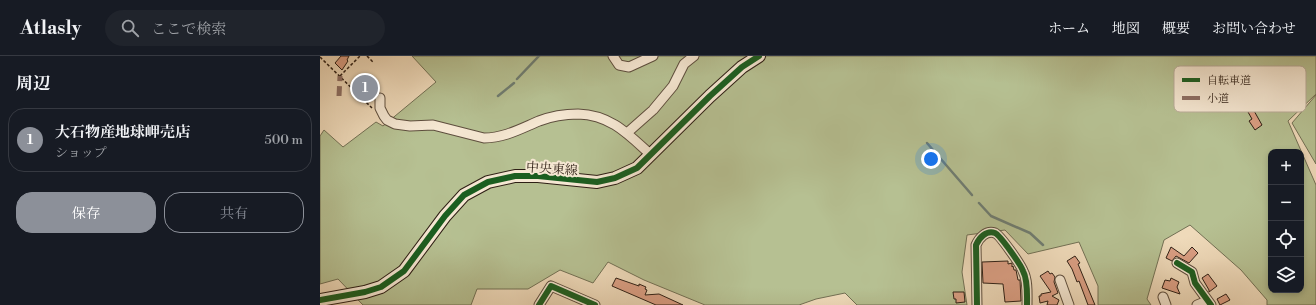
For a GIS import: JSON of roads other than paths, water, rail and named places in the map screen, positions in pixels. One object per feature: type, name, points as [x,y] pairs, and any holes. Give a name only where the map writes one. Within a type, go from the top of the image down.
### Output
[{"type":"street","points":[[613,56],[619,66],[630,67],[653,56]]},
{"type":"street","points":[[627,133],[664,98],[673,86],[684,64],[694,56]]},
{"type":"street","name":"中央東線","points":[[320,300],[364,292],[381,287],[387,283],[404,271],[445,216],[464,195],[488,182],[515,176],[538,176],[597,182],[615,178],[637,168],[710,96],[742,67],[759,56]]},
{"type":"street","points":[[380,98],[380,108],[384,116],[387,120],[395,124],[410,126],[433,125],[475,136],[492,138],[508,134],[540,121],[563,114],[600,117],[610,121],[627,133],[651,155]]},
{"type":"street","points":[[977,305],[976,245],[980,237],[988,233],[995,233],[1024,272],[1027,291],[1027,305]]},
{"type":"street","points":[[1177,263],[1192,272],[1195,283],[1209,303],[1197,305]]},
{"type":"street","points":[[1060,280],[1069,305]]},
{"type":"street","points":[[539,305],[551,286],[584,303],[595,305]]},
{"type":"waterway","points":[[517,79],[539,56]]},
{"type":"waterway","points":[[498,96],[514,83]]},
{"type":"waterway","points":[[927,143],[972,195]]},
{"type":"waterway","points":[[979,203],[991,216],[1030,233],[1043,245]]},
{"type":"place","name":"大石物産地球岬売店","points":[[365,88]]}]
